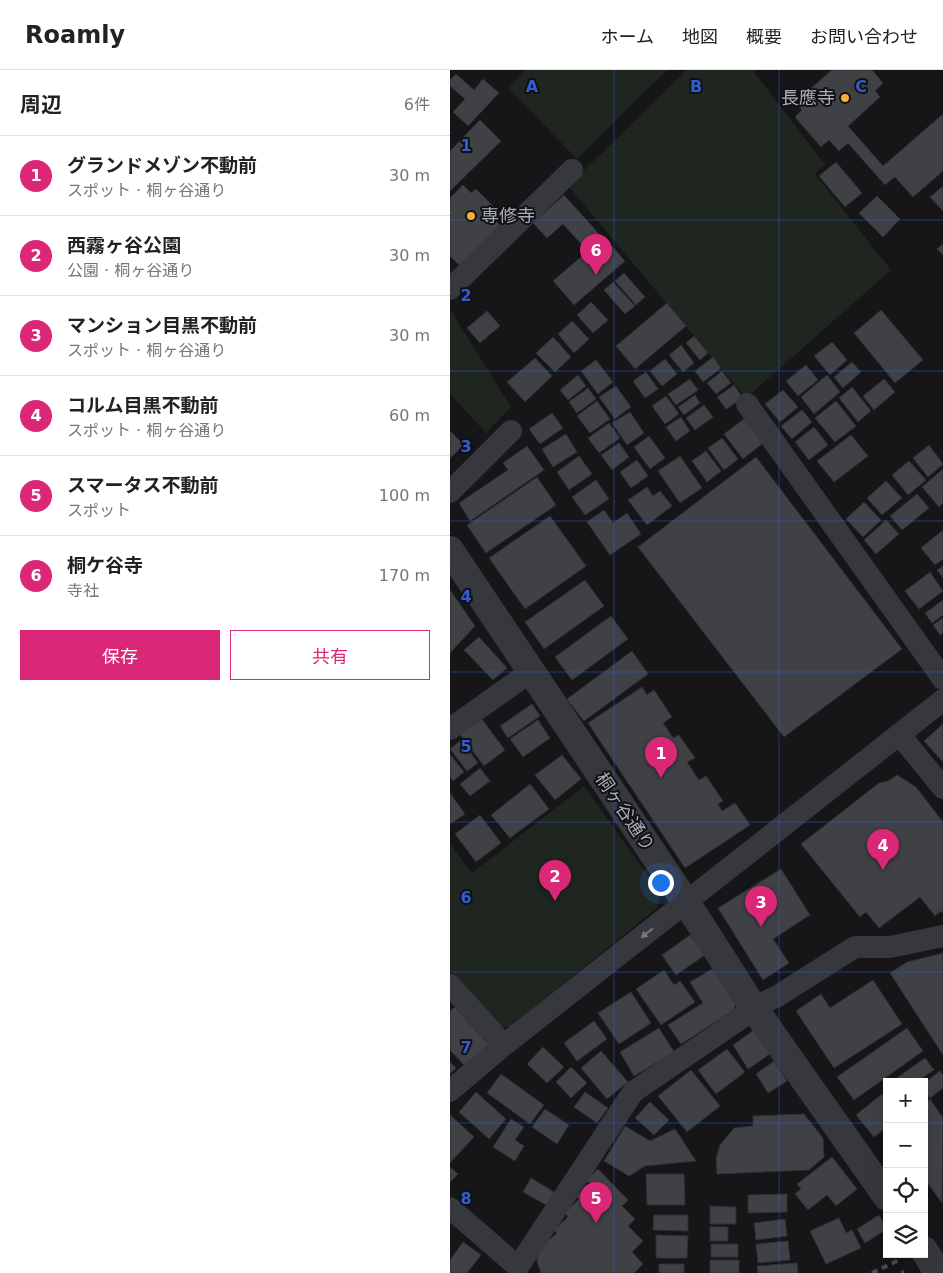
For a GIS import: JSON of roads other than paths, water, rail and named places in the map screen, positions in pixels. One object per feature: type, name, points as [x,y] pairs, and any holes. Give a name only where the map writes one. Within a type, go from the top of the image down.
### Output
[{"type":"street","points":[[450,289],[572,170]]},
{"type":"street","points":[[747,404],[943,679]]},
{"type":"street","points":[[450,492],[512,432]]},
{"type":"street","name":"桐ヶ谷通り","points":[[450,550],[753,1007],[883,1191]]},
{"type":"street","points":[[450,729],[530,672]]},
{"type":"street","points":[[450,1091],[504,1045],[943,700]]},
{"type":"street","points":[[899,734],[943,788]]},
{"type":"street","points":[[450,1208],[518,1267],[633,1092],[740,1019],[753,1007],[776,996],[855,947],[890,947],[943,936]]},
{"type":"street","points":[[450,985],[504,1045]]},
{"type":"street","points":[[928,1257],[938,1273]]},
{"type":"railway","points":[[872,1273],[899,1260]]},
{"type":"place","name":"長應寺","points":[[845,98]]},
{"type":"place","name":"専修寺","points":[[471,216]]},
{"type":"place","name":"桐ケ谷寺","points":[[596,275]]},
{"type":"place","name":"グランドメゾン不動前","points":[[661,778]]},
{"type":"place","name":"コルム目黒不動前","points":[[883,870]]},
{"type":"place","name":"西霧ヶ谷公園","points":[[555,901]]},
{"type":"place","name":"マンション目黒不動前","points":[[761,927]]},
{"type":"place","name":"スマータス不動前","points":[[596,1223]]}]
